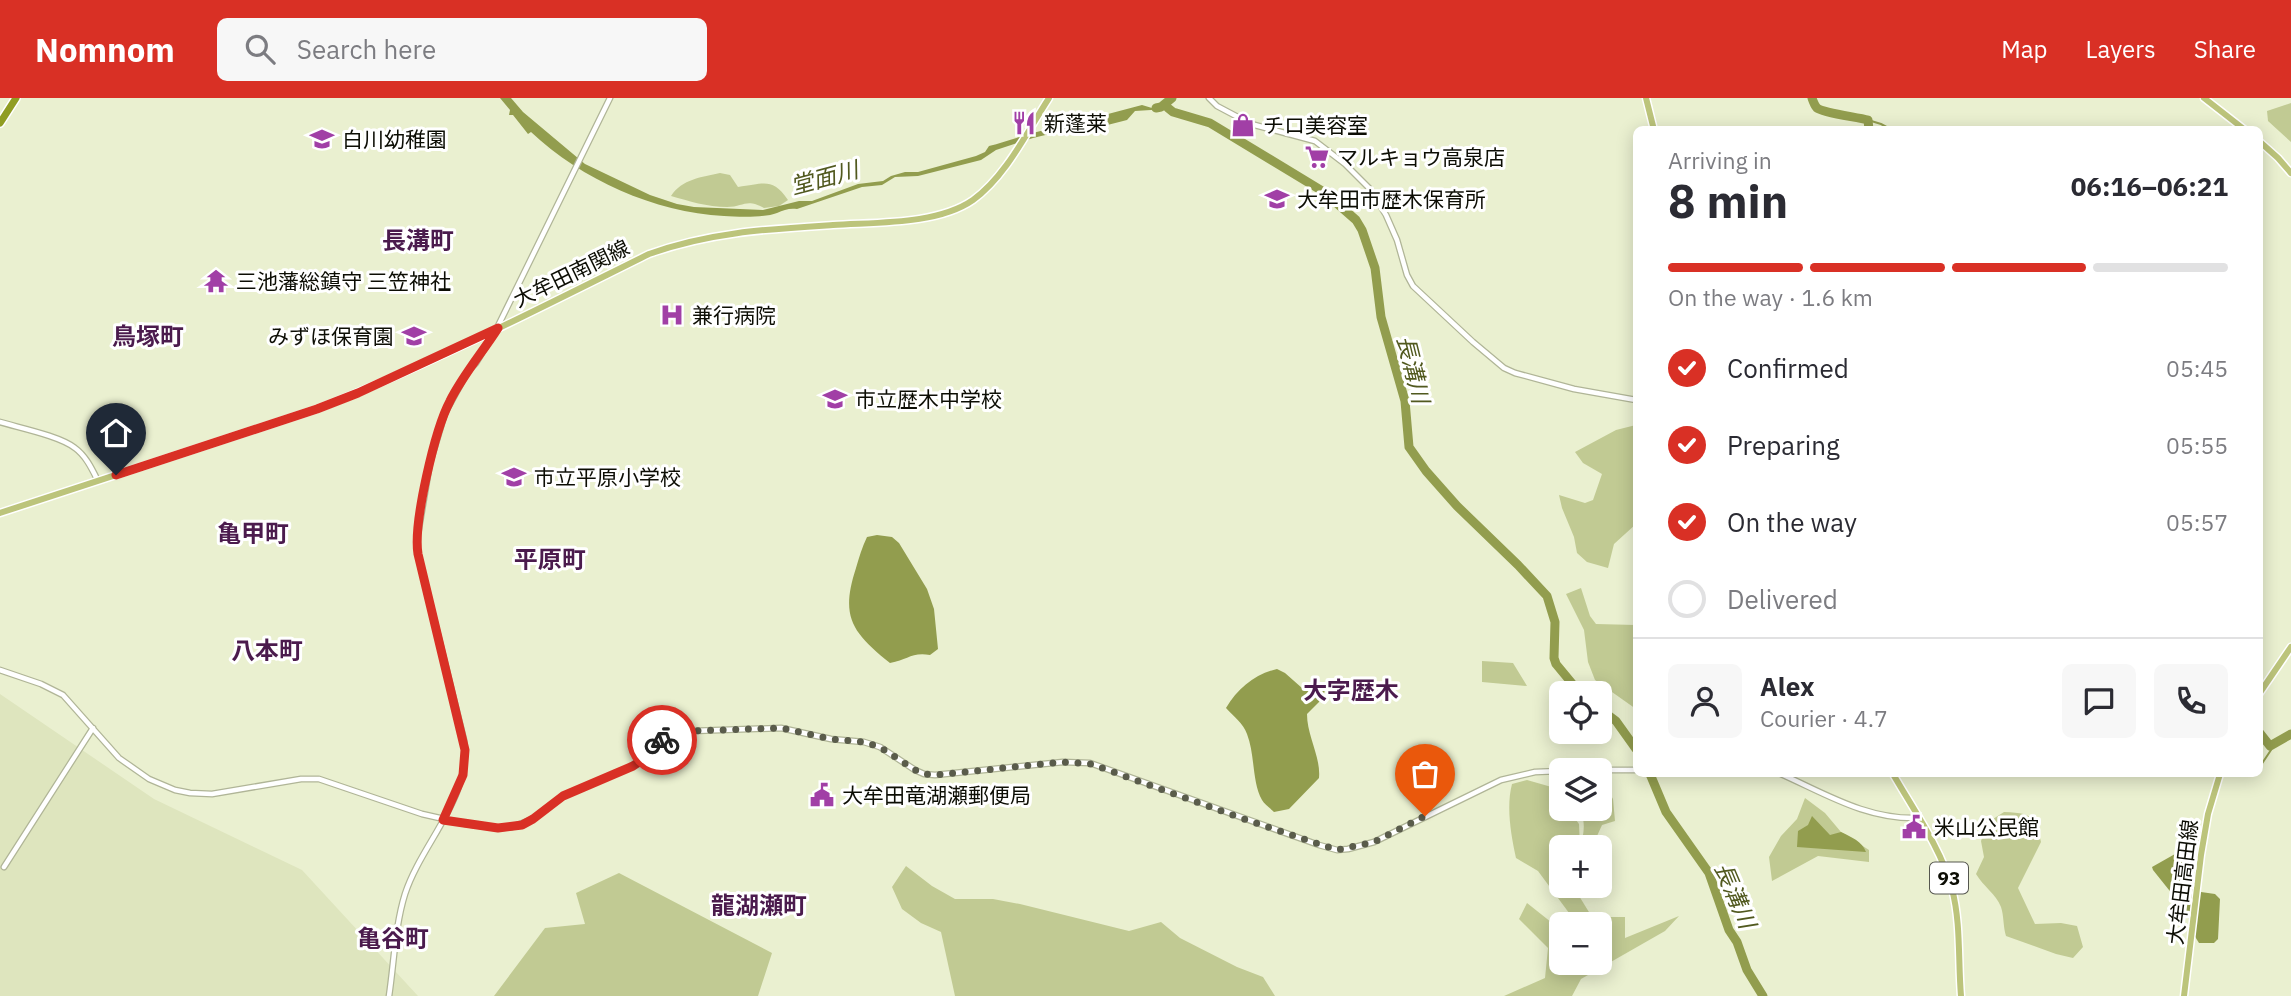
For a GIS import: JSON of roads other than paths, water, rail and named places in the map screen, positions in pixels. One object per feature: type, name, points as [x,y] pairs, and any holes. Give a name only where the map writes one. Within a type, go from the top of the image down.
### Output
[{"type":"highway","points":[[0,123],[16,98]]},
{"type":"main road","name":"大牟田南関線","points":[[0,513],[317,409],[358,393],[649,254],[686,241],[733,233],[932,217],[952,210],[975,198],[995,180],[1049,98]]},
{"type":"main road","points":[[1646,98],[1653,126]]},
{"type":"main road","points":[[2204,98],[2240,126]]},
{"type":"main road","points":[[2263,145],[2291,173]]},
{"type":"main road","points":[[2263,688],[2291,647]]},
{"type":"main road","name":"93","points":[[1896,777],[1946,871],[1954,897],[1961,996]]},
{"type":"main road","name":"大牟田高田線","points":[[2184,996],[2203,842],[2219,777]]},
{"type":"street","points":[[389,996],[404,897],[463,775],[465,750],[418,554],[418,533],[430,463],[444,413],[468,371],[498,328],[610,98]]},
{"type":"street","points":[[1209,98],[1217,106],[1251,124],[1315,141],[1334,154],[1363,181],[1375,197],[1392,228],[1413,286],[1504,368],[1574,389],[1633,399]]},
{"type":"street","points":[[0,422],[61,440],[74,447],[87,460],[98,481]]},
{"type":"street","points":[[0,670],[54,689],[71,702],[111,749],[132,768],[175,790],[212,794],[301,779],[319,779],[443,820],[498,828],[522,825],[563,796],[633,766],[669,736],[679,732],[703,730],[781,728],[831,739],[864,742],[880,747],[924,774],[935,775],[1063,762],[1091,764],[1337,850],[1374,842],[1501,780],[1549,771]]},
{"type":"street","points":[[4,867],[93,728]]},
{"type":"street","points":[[1612,770],[1633,770]]},
{"type":"street","points":[[1788,777],[1862,811],[1899,818],[1919,818]]},
{"type":"waterway","name":"長溝川","points":[[1156,108],[1172,98]]},
{"type":"waterway","name":"堂面川","points":[[1812,98],[1820,110],[1868,120],[1869,126]]},
{"type":"waterway","name":"長溝川","points":[[1168,108],[1210,123],[1324,192],[1356,220],[1375,268],[1381,317],[1405,401],[1409,447],[1457,506],[1547,596],[1555,622],[1554,658],[1570,681]]},
{"type":"waterway","points":[[1868,120],[1885,126]]},
{"type":"waterway","name":"長溝川","points":[[1612,718],[1633,745]]},
{"type":"waterway","name":"堂面川","points":[[2263,737],[2270,746],[2291,734]]},
{"type":"waterway","points":[[2263,762],[2271,750],[2270,746]]},
{"type":"waterway","name":"長溝川","points":[[1651,777],[1666,812],[1709,873],[1729,930],[1737,942],[1747,970],[1763,996]]},
{"type":"place","name":"新蓬莱","points":[[1024,123]]},
{"type":"place","name":"チロ美容室","points":[[1243,125]]},
{"type":"place","name":"白川幼稚園","points":[[322,139]]},
{"type":"place","name":"マルキョウ高泉店","points":[[1317,157]]},
{"type":"place","name":"大牟田市歴木保育所","points":[[1277,199]]},
{"type":"place","name":"三池藩総鎮守 三笠神社","points":[[216,281]]},
{"type":"place","name":"兼行病院","points":[[672,315]]},
{"type":"place","name":"みずほ保育園","points":[[414,336]]},
{"type":"place","name":"市立歴木中学校","points":[[835,399]]},
{"type":"place","name":"市立平原小学校","points":[[514,477]]},
{"type":"place","name":"大牟田竜湖瀬郵便局","points":[[822,795]]},
{"type":"place","name":"米山公民館","points":[[1914,827]]},
{"type":"district","name":"長溝町","points":[[418,240]]},
{"type":"district","name":"鳥塚町","points":[[148,336]]},
{"type":"district","name":"亀甲町","points":[[253,533]]},
{"type":"district","name":"平原町","points":[[550,559]]},
{"type":"district","name":"八本町","points":[[267,650]]},
{"type":"district","name":"大字歴木","points":[[1351,690]]},
{"type":"district","name":"龍湖瀬町","points":[[759,905]]},
{"type":"district","name":"亀谷町","points":[[393,938]]}]
